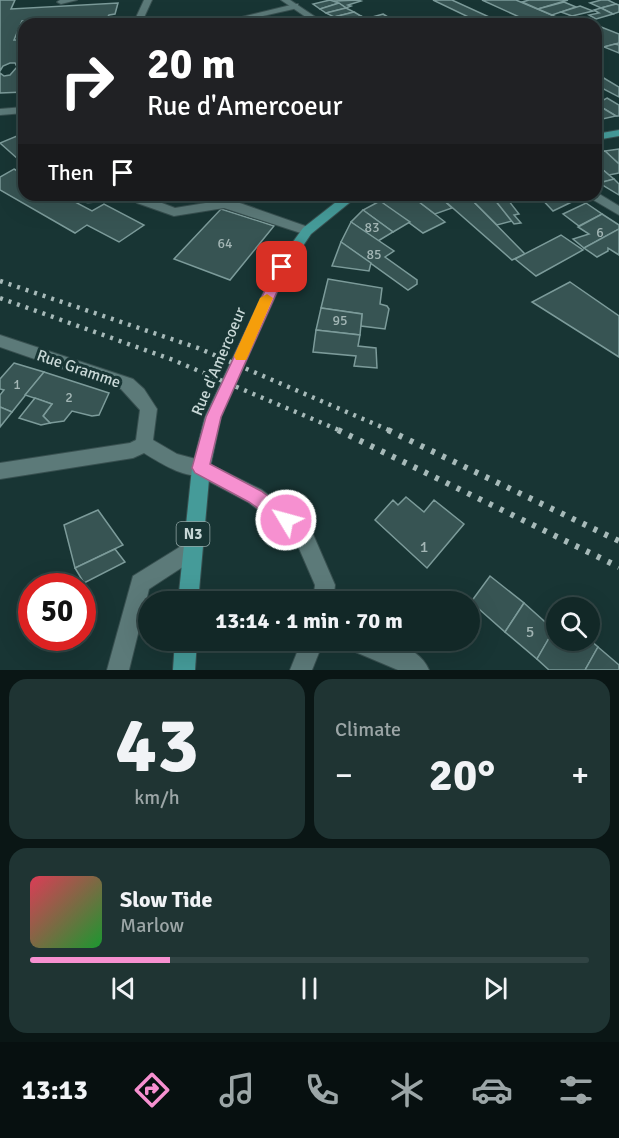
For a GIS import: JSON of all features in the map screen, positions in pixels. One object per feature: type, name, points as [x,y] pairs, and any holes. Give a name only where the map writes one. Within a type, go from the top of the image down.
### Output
[{"type":"main road","points":[[602,136],[619,133]]},
{"type":"main road","name":"Rue d'Amercoeur","points":[[201,468],[213,417],[282,267],[307,231],[345,201]]},
{"type":"main road","name":"N3","points":[[189,591],[201,468]]},
{"type":"main road","points":[[184,670],[185,651]]},
{"type":"street","points":[[61,2],[73,0]]},
{"type":"street","points":[[140,18],[148,0]]},
{"type":"street","points":[[285,0],[313,18]]},
{"type":"street","points":[[243,18],[295,6]]},
{"type":"street","points":[[0,112],[18,110]]},
{"type":"street","points":[[602,200],[619,211]]},
{"type":"street","points":[[144,201],[174,212],[224,204],[237,206],[307,231]]},
{"type":"street","name":"Rue Gramme","points":[[0,341],[127,384],[149,409],[144,444]]},
{"type":"street","points":[[0,471],[133,450],[144,444],[173,461],[201,468],[255,496],[302,532],[325,585],[324,591]]},
{"type":"street","points":[[118,670],[140,583],[191,550]]},
{"type":"street","points":[[301,670],[309,651]]},
{"type":"street","points":[[382,651],[400,658],[418,670]]},
{"type":"building","points":[[0,0],[15,0],[11,9],[118,3],[115,14],[107,18],[18,18],[18,30],[14,40],[18,40],[18,92],[0,93],[0,73],[4,76],[10,75],[17,67],[15,63],[3,66],[0,71]]},
{"type":"building","points":[[330,0],[339,3],[320,9],[313,4]]},
{"type":"building","points":[[433,0],[452,0],[491,18],[470,18]]},
{"type":"building","points":[[482,0],[516,0],[554,16],[521,18]]},
{"type":"building","points":[[568,0],[538,9],[522,2]]},
{"type":"building","points":[[608,0],[616,4],[601,8],[590,3]]},
{"type":"building","points":[[335,1],[361,1],[348,5],[351,6],[346,8]]},
{"type":"building","points":[[564,2],[576,7],[552,15],[538,9]]},
{"type":"building","points":[[339,3],[346,8],[326,13],[320,9]]},
{"type":"building","points":[[619,5],[619,12],[613,14],[601,8]]},
{"type":"building","points":[[580,6],[593,11],[572,16],[561,12]]},
{"type":"building","points":[[346,8],[354,12],[334,17],[326,13]]},
{"type":"building","points":[[601,8],[613,14],[594,18],[589,15],[599,13],[594,10]]},
{"type":"building","points":[[354,12],[361,16],[353,18],[334,17]]},
{"type":"building","points":[[383,14],[388,17],[385,18],[369,18]]},
{"type":"building","points":[[602,27],[619,34],[619,43],[602,47]]},
{"type":"building","points":[[619,45],[619,53],[604,47]]},
{"type":"building","points":[[602,77],[619,87],[619,97],[602,88]]},
{"type":"building","points":[[607,98],[619,105],[619,116],[602,108],[602,101]]},
{"type":"building","points":[[602,108],[616,116],[602,119]]},
{"type":"building","points":[[18,136],[18,159],[0,143]]},
{"type":"building","points":[[619,149],[619,164],[605,151]]},
{"type":"building","points":[[605,151],[619,164],[619,173],[609,175],[602,169],[602,152]]},
{"type":"building","points":[[14,169],[18,171],[18,200],[0,190],[0,177]]},
{"type":"building","points":[[602,169],[614,179],[602,182]]},
{"type":"building","points":[[614,179],[619,184],[619,195],[602,185],[602,182]]},
{"type":"building","points":[[19,201],[73,201],[92,211],[104,204],[144,225],[119,242],[87,225],[75,233]]},
{"type":"building","points":[[380,201],[418,201],[445,222],[423,233]]},
{"type":"building","points":[[380,201],[410,222],[393,232],[363,210]]},
{"type":"building","points":[[418,201],[444,201],[452,208],[435,214]]},
{"type":"building","points":[[445,201],[473,201],[525,254],[512,260]]},
{"type":"building","points":[[473,201],[496,201],[512,221],[497,225]]},
{"type":"building","points":[[496,201],[509,201],[519,214],[514,215],[521,223],[514,224]]},
{"type":"building","points":[[544,201],[574,201],[553,211]]},
{"type":"building","points":[[586,203],[602,214],[579,226],[563,214]]},
{"type":"building","points":[[221,209],[274,226],[230,280],[174,259]]},
{"type":"building","points":[[363,210],[393,232],[378,241],[351,222]]},
{"type":"building","points":[[602,214],[619,225],[619,229],[584,248],[573,239],[589,234],[578,227]]},
{"type":"building","points":[[351,222],[394,251],[385,257],[417,280],[417,284],[408,290],[341,242]]},
{"type":"building","points":[[619,229],[619,255],[608,248],[608,251],[597,257],[584,248]]},
{"type":"building","points":[[561,235],[583,250],[536,276],[515,259]]},
{"type":"building","points":[[341,242],[371,263],[369,271],[332,266]]},
{"type":"building","points":[[328,279],[382,288],[380,304],[389,309],[385,329],[361,326],[362,314],[321,308]]},
{"type":"building","points":[[570,282],[619,316],[619,357],[532,302]]},
{"type":"building","points":[[321,308],[362,314],[360,335],[316,330]]},
{"type":"building","points":[[316,330],[360,335],[358,346],[376,348],[377,368],[354,366],[356,356],[313,352]]},
{"type":"building","points":[[14,363],[44,372],[12,412],[0,407],[0,395],[4,390],[0,389],[0,379]]},
{"type":"building","points":[[44,372],[109,393],[99,415],[92,416],[72,411],[64,421],[50,423],[43,416],[52,404],[25,395]]},
{"type":"building","points":[[35,398],[52,404],[43,416],[50,423],[41,425],[19,418]]},
{"type":"building","points":[[0,407],[12,412],[0,427]]},
{"type":"building","points":[[406,497],[424,512],[434,500],[464,524],[427,568],[375,520],[393,500],[398,505]]},
{"type":"building","points":[[98,510],[123,545],[75,568],[64,525]]},
{"type":"building","points":[[115,549],[125,562],[96,577],[96,573],[78,573],[75,568]]},
{"type":"building","points":[[490,576],[524,603],[505,632],[480,610],[479,591]]},
{"type":"building","points":[[524,603],[546,623],[546,644],[537,659],[505,632]]},
{"type":"building","points":[[546,643],[546,651],[596,651],[585,670],[549,670],[537,659]]},
{"type":"building","points":[[600,649],[619,665],[619,670],[585,670],[596,651],[600,651]]},
{"type":"railway","points":[[0,281],[198,348],[391,431]]},
{"type":"railway","points":[[0,298],[173,360],[341,431]]},
{"type":"railway","points":[[338,430],[619,567]]},
{"type":"railway","points":[[388,430],[619,541]]},
{"type":"slow traffic","points":[[241,356],[267,298]]},
{"type":"route","points":[[282,267],[213,417],[201,468],[255,496],[286,520]]}]
